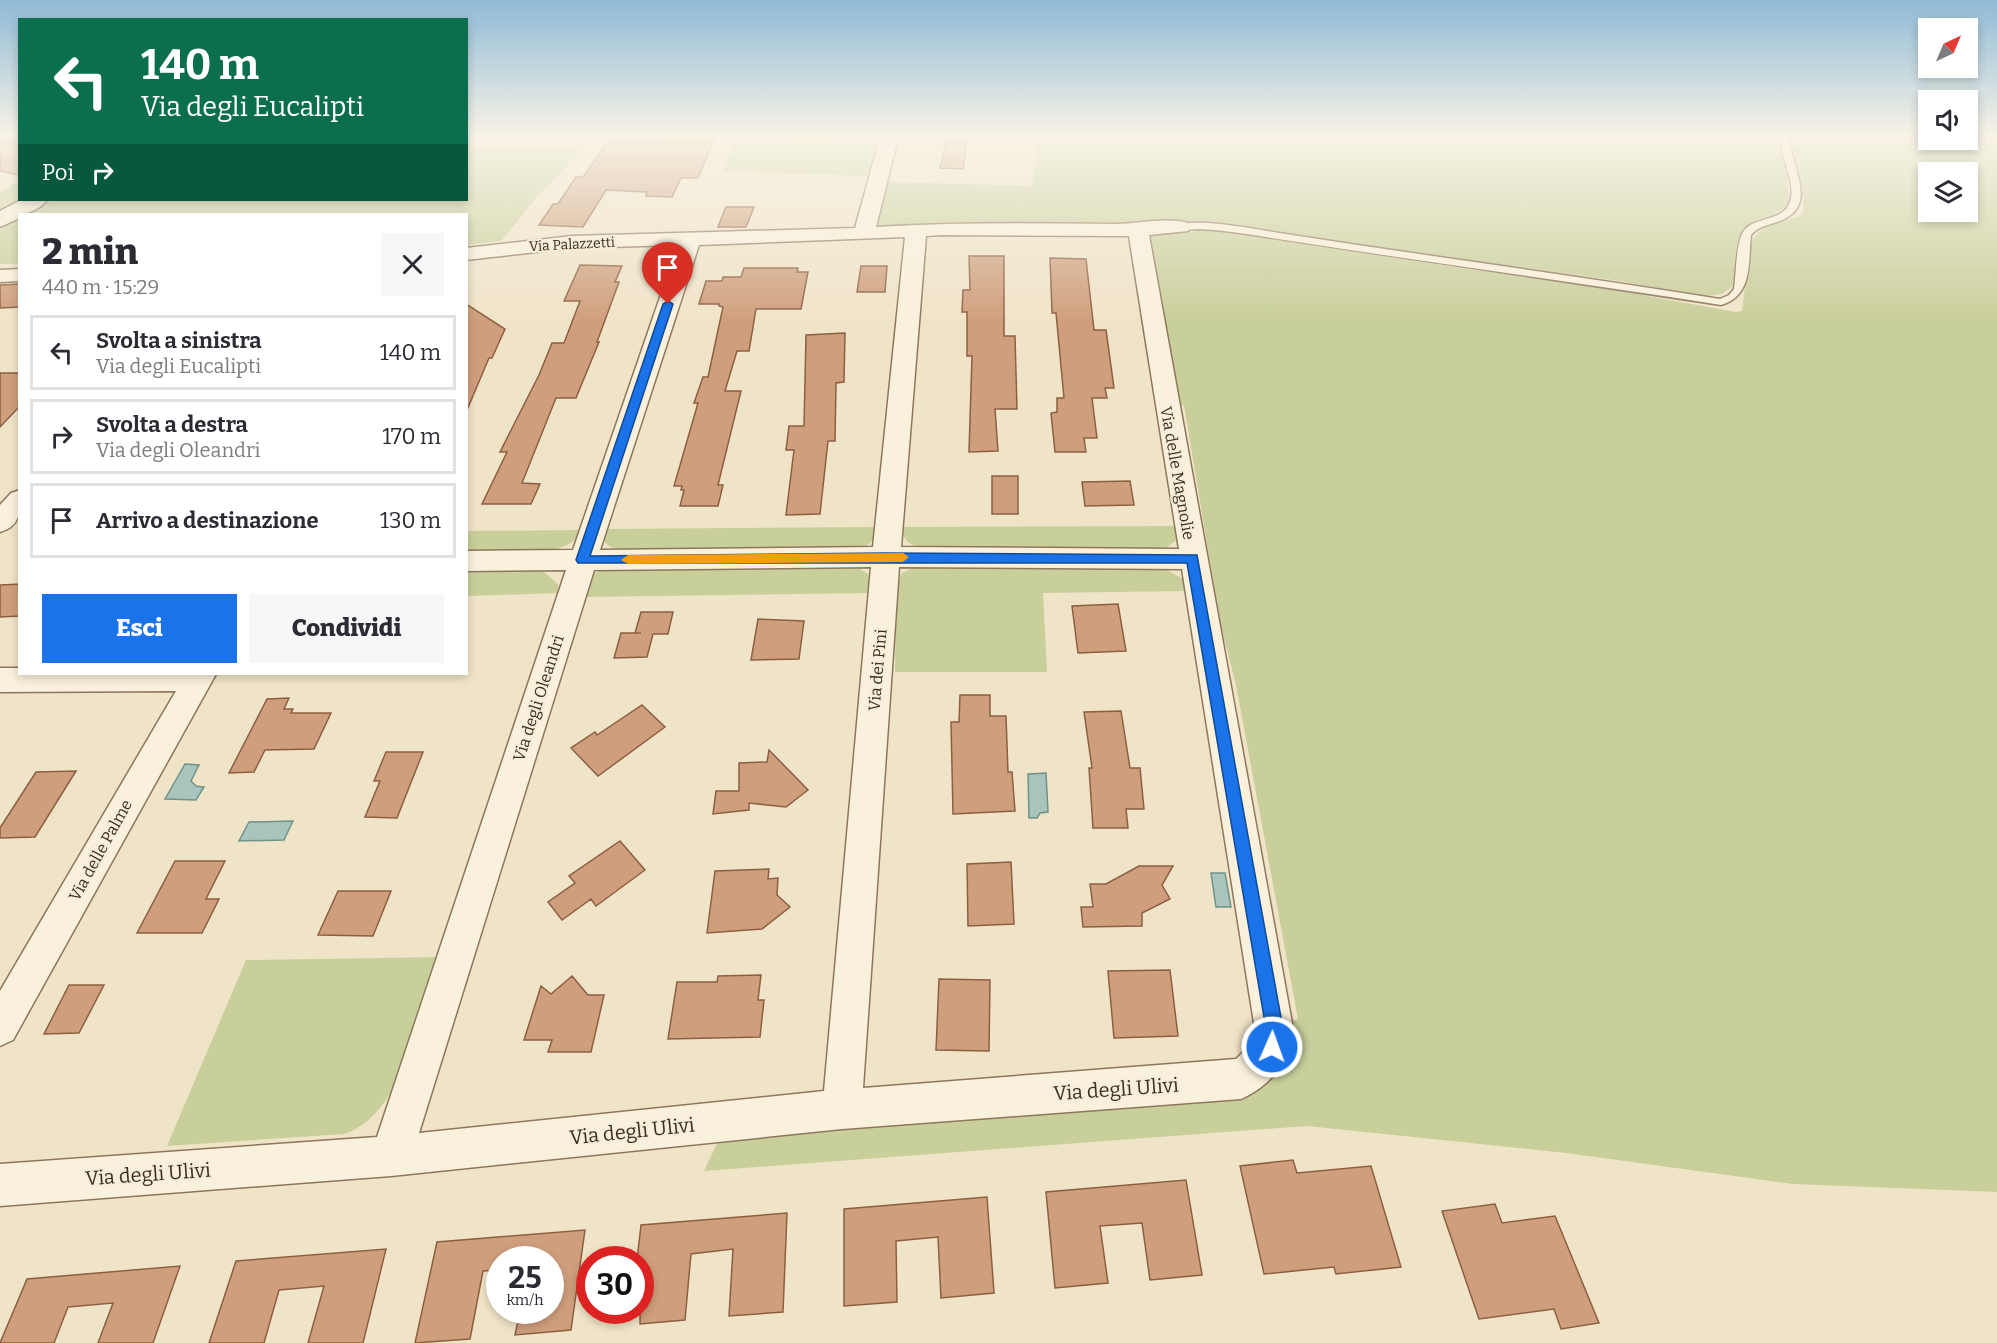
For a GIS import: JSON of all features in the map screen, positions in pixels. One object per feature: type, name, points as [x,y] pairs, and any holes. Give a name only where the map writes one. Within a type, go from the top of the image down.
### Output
[{"type":"main road","points":[[0,220],[34,201]]},
{"type":"street","points":[[864,234],[874,197]]},
{"type":"street","name":"Via Palazzetti","points":[[468,254],[572,243],[864,234],[941,229],[1137,230],[1181,227]]},
{"type":"street","name":"Via delle Magnolie","points":[[1137,230],[1274,1023],[1272,1047],[1260,1067]]},
{"type":"street","name":"Via dei Pini","points":[[842,1109],[886,557],[916,231]]},
{"type":"street","name":"Via degli Oleandri","points":[[391,1156],[583,560],[690,240]]},
{"type":"street","points":[[0,276],[18,275]]},
{"type":"street","points":[[0,523],[18,501]]},
{"type":"street","points":[[468,561],[886,557],[1193,559]]},
{"type":"street","points":[[0,680],[199,676]]},
{"type":"street","name":"Via delle Palme","points":[[0,1027],[199,676]]},
{"type":"street","name":"Via degli Ulivi","points":[[0,1185],[391,1156],[842,1109],[1241,1079],[1260,1067]]},
{"type":"lane","points":[[1181,227],[1197,226],[1255,232],[1477,267],[1577,278],[1721,302],[1733,297],[1739,289],[1746,235],[1750,229],[1758,223],[1790,212],[1795,205],[1795,197]]},
{"type":"green space","points":[[0,197],[18,197],[18,201],[22,201],[0,213]]},
{"type":"green space","points":[[468,197],[537,197],[501,241],[468,245],[468,213],[28,213],[50,201],[468,201]]},
{"type":"green space","points":[[880,197],[1789,197],[1789,203],[1776,213],[1750,223],[1739,238],[1733,286],[1722,294],[1705,296],[1620,281],[1200,223],[998,226],[959,224],[871,227]]},
{"type":"green space","points":[[1802,197],[1918,197],[1918,222],[1978,222],[1978,197],[1997,197],[1997,1192],[1793,1184],[1566,1153],[1307,1126],[704,1171],[721,1135],[1252,1095],[1268,1079],[1287,1022],[1298,1019],[1236,685],[1220,622],[1184,405],[1178,406],[1148,239],[1153,234],[1188,233],[1199,230],[1257,236],[1473,270],[1548,278],[1736,312],[1742,311],[1750,245],[1754,238],[1764,228],[1800,216],[1804,210]]},
{"type":"green space","points":[[18,219],[18,264],[0,264],[0,230]]},
{"type":"green space","points":[[1178,526],[1178,539],[1164,549],[920,550],[908,542],[900,532],[901,527]]},
{"type":"green space","points":[[879,527],[875,539],[863,548],[625,552],[608,545],[603,538],[605,529]]},
{"type":"green space","points":[[580,530],[574,540],[563,547],[548,551],[512,554],[468,553],[468,531]]},
{"type":"green space","points":[[918,566],[1161,567],[1187,581],[1189,591],[1043,593],[1047,672],[895,672],[896,585],[902,573]]},
{"type":"green space","points":[[857,567],[868,574],[872,593],[583,597],[591,575],[608,568]]},
{"type":"green space","points":[[468,570],[543,571],[558,584],[558,593],[468,596]]},
{"type":"green space","points":[[441,957],[392,1091],[377,1111],[359,1127],[344,1134],[167,1146],[246,960]]},
{"type":"water","points":[[185,764],[199,765],[191,781],[196,786],[204,787],[196,800],[165,799]]},
{"type":"water","points":[[1046,773],[1048,812],[1040,813],[1037,818],[1029,818],[1028,774]]},
{"type":"water","points":[[293,821],[284,840],[239,841],[249,822]]},
{"type":"water","points":[[1211,873],[1225,873],[1231,907],[1216,907]]},
{"type":"building","points":[[563,197],[602,197],[583,227],[539,225],[553,204],[558,204]]},
{"type":"building","points":[[726,207],[754,207],[746,227],[718,227]]},
{"type":"building","points":[[969,256],[1004,256],[1004,336],[1015,336],[1017,409],[995,409],[998,451],[969,452],[972,356],[967,356],[967,312],[962,312],[963,290],[970,290]]},
{"type":"building","points":[[1050,258],[1086,259],[1094,330],[1106,330],[1114,388],[1105,388],[1107,398],[1092,398],[1097,438],[1084,438],[1086,452],[1055,452],[1051,413],[1057,412],[1057,398],[1064,398],[1056,313],[1052,313]]},
{"type":"building","points":[[580,265],[622,266],[615,282],[619,282],[597,342],[599,342],[576,398],[556,398],[522,483],[540,484],[531,504],[482,504],[507,452],[500,452],[539,375],[552,343],[564,343],[580,301],[564,301]]},
{"type":"building","points":[[861,266],[887,266],[885,292],[857,292]]},
{"type":"building","points":[[744,268],[798,268],[797,272],[808,272],[801,309],[756,309],[749,351],[737,351],[725,391],[741,391],[718,485],[723,485],[718,506],[680,506],[684,490],[681,490],[682,486],[674,486],[698,403],[694,403],[703,377],[708,377],[723,307],[719,304],[699,304],[706,281],[722,281],[723,277],[741,277]]},
{"type":"building","points":[[18,284],[18,307],[0,308],[0,285]]},
{"type":"building","points":[[468,305],[505,329],[492,358],[489,358],[468,408]]},
{"type":"building","points":[[845,333],[844,382],[836,383],[835,441],[828,441],[820,514],[786,515],[794,450],[786,450],[789,426],[804,426],[806,335]]},
{"type":"building","points":[[0,373],[18,373],[18,408],[0,427]]},
{"type":"building","points":[[992,476],[1018,476],[1018,514],[992,514]]},
{"type":"building","points":[[1130,481],[1134,505],[1085,506],[1082,482]]},
{"type":"building","points":[[18,584],[18,616],[0,617],[0,585]]},
{"type":"building","points":[[1118,604],[1126,651],[1078,653],[1072,606]]},
{"type":"building","points":[[641,612],[673,612],[668,634],[653,634],[647,657],[614,658],[621,633],[635,633]]},
{"type":"building","points":[[758,619],[804,621],[799,659],[751,660]]},
{"type":"building","points":[[960,695],[990,695],[990,716],[1006,716],[1008,772],[1012,772],[1015,811],[953,814],[951,722],[959,722]]},
{"type":"building","points":[[289,698],[284,709],[293,709],[291,713],[331,713],[314,749],[265,750],[254,772],[229,773],[267,699]]},
{"type":"building","points":[[642,705],[665,727],[598,776],[571,748],[595,732],[597,735]]},
{"type":"building","points":[[1121,711],[1130,768],[1140,768],[1144,809],[1126,809],[1128,828],[1093,828],[1089,768],[1092,768],[1084,712]]},
{"type":"building","points":[[769,750],[808,790],[786,807],[749,803],[749,810],[713,814],[716,791],[739,791],[739,763],[767,762]]},
{"type":"building","points":[[386,752],[423,752],[397,818],[365,817],[380,781],[374,781]]},
{"type":"building","points":[[76,771],[35,837],[0,838],[0,828],[36,772]]},
{"type":"building","points":[[620,841],[645,870],[596,906],[591,899],[562,920],[548,902],[575,883],[569,876]]},
{"type":"building","points":[[175,861],[225,861],[206,899],[219,899],[202,933],[137,933]]},
{"type":"building","points":[[1011,862],[1014,924],[968,926],[967,864]]},
{"type":"building","points":[[1139,866],[1173,866],[1162,885],[1170,899],[1142,913],[1142,926],[1083,927],[1081,907],[1093,907],[1090,884],[1106,884]]},
{"type":"building","points":[[769,869],[768,879],[778,878],[777,895],[790,907],[762,929],[707,933],[715,871]]},
{"type":"building","points":[[338,891],[391,891],[373,936],[318,935]]},
{"type":"building","points":[[1170,970],[1178,1036],[1114,1038],[1108,971]]},
{"type":"building","points":[[761,975],[758,1000],[764,1000],[760,1037],[668,1039],[677,982],[717,982],[718,976]]},
{"type":"building","points":[[572,976],[588,995],[604,995],[591,1052],[548,1052],[552,1040],[524,1040],[541,986],[551,994]]},
{"type":"building","points":[[939,979],[990,980],[989,1051],[936,1050]]},
{"type":"building","points":[[69,985],[104,985],[79,1033],[44,1034]]},
{"type":"building","points":[[1293,1160],[1297,1173],[1371,1166],[1401,1267],[1336,1274],[1334,1267],[1264,1274],[1240,1166]]},
{"type":"building","points":[[1186,1180],[1202,1275],[1150,1280],[1142,1223],[1100,1226],[1108,1283],[1055,1288],[1046,1192]]},
{"type":"building","points":[[987,1197],[994,1293],[941,1298],[938,1237],[896,1241],[897,1302],[844,1306],[844,1209]]},
{"type":"building","points":[[1495,1204],[1502,1223],[1555,1216],[1599,1323],[1561,1329],[1554,1309],[1479,1319],[1442,1211]]},
{"type":"building","points":[[787,1213],[783,1312],[729,1316],[733,1249],[691,1254],[685,1320],[654,1323],[654,1246],[639,1246],[641,1225]]},
{"type":"building","points":[[585,1230],[583,1246],[576,1246],[576,1294],[571,1330],[515,1335],[517,1324],[564,1324],[564,1246],[486,1246],[486,1271],[483,1271],[470,1339],[415,1343],[437,1242]]},
{"type":"building","points":[[386,1249],[363,1343],[308,1343],[324,1286],[279,1290],[264,1343],[209,1343],[236,1261]]},
{"type":"building","points":[[180,1266],[153,1343],[98,1343],[113,1303],[68,1307],[54,1343],[0,1343],[27,1279]]},
{"type":"slow traffic","points":[[628,560],[903,557]]},
{"type":"route","points":[[668,304],[583,560],[886,557],[1193,559],[1274,1023],[1272,1047]]}]
